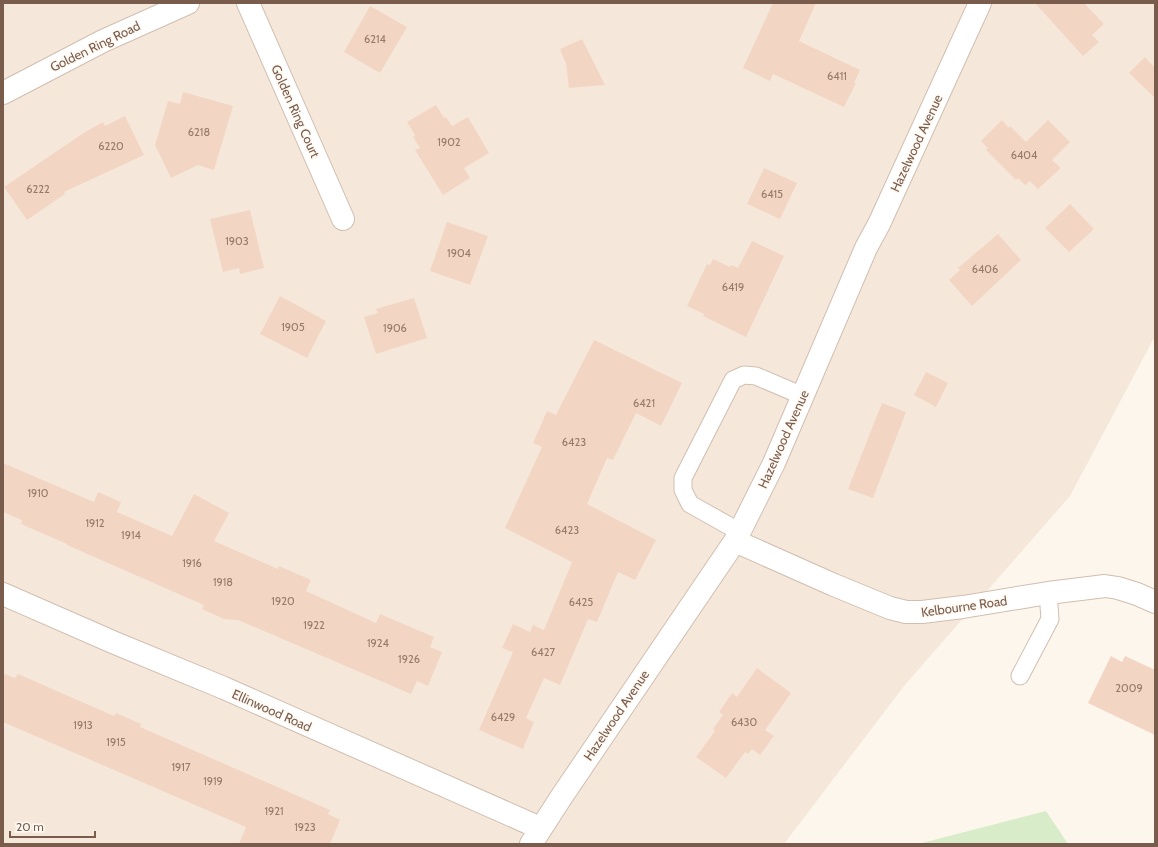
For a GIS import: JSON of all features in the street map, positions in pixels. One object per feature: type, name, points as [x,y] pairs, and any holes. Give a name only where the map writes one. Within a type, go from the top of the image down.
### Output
[{"type":"street","name":"Golden Ring Road","points":[[3,93],[104,41],[188,3]]},
{"type":"street","name":"Golden Ring Court","points":[[248,3],[343,219]]},
{"type":"street","name":"Hazelwood Avenue","points":[[536,836],[738,536],[774,463],[866,248],[879,224],[980,3]]},
{"type":"street","name":"Kelbourne Road","points":[[738,536],[834,585],[890,608],[906,612],[922,612],[956,608],[1048,593],[1105,586],[1118,588],[1137,594],[1155,602]]},
{"type":"street","name":"Ellinwood Road","points":[[3,594],[115,643],[224,688],[536,836]]},
{"type":"lane","points":[[738,536],[690,504],[683,490],[683,478],[733,380],[744,375],[756,376],[803,396]]},
{"type":"lane","points":[[1020,676],[1050,619],[1048,593]]},
{"type":"shaded area","points":[[3,3],[1155,3],[1155,336],[1070,496],[904,686],[784,844],[3,844]]},
{"type":"green space","points":[[1046,811],[1068,844],[918,844]]},
{"type":"building","points":[[773,3],[816,3],[799,41],[860,70],[854,83],[856,83],[844,107],[773,74],[770,81],[743,68]]},
{"type":"building","points":[[1035,3],[1084,3],[1104,24],[1092,35],[1099,42],[1083,56]]},
{"type":"building","points":[[370,6],[407,27],[380,73],[344,52]]},
{"type":"building","points":[[582,39],[605,85],[569,88],[566,64],[560,49]]},
{"type":"building","points":[[1145,57],[1155,68],[1155,98],[1129,73]]},
{"type":"building","points":[[183,92],[233,106],[214,170],[198,165],[171,178],[155,145],[168,101],[180,104]]},
{"type":"building","points":[[436,105],[444,118],[446,117],[452,126],[468,117],[489,153],[464,168],[470,178],[443,195],[415,150],[420,148],[413,137],[415,135],[407,122]]},
{"type":"building","points":[[125,116],[144,155],[64,192],[65,194],[27,220],[4,187],[85,132],[103,122],[105,126]]},
{"type":"building","points":[[1002,120],[1026,142],[1048,120],[1070,142],[1052,160],[1061,168],[1038,189],[1030,181],[1025,185],[1018,178],[1016,180],[986,150],[988,148],[981,141]]},
{"type":"building","points":[[764,168],[797,183],[780,219],[747,204]]},
{"type":"building","points":[[1070,204],[1094,229],[1069,252],[1045,228]]},
{"type":"building","points":[[250,210],[264,268],[240,274],[239,268],[223,272],[210,219]]},
{"type":"building","points":[[447,222],[488,236],[470,285],[430,271]]},
{"type":"building","points":[[998,234],[1021,260],[972,306],[949,280],[960,270],[958,268]]},
{"type":"building","points":[[752,241],[784,256],[746,337],[703,316],[704,314],[687,306],[707,264],[710,265],[713,259],[730,267],[731,265],[738,268]]},
{"type":"building","points":[[280,296],[326,321],[307,358],[260,334]]},
{"type":"building","points":[[414,298],[427,338],[376,354],[364,317],[378,313],[376,309]]},
{"type":"building","points":[[594,340],[682,383],[661,426],[636,413],[613,460],[607,458],[587,504],[656,540],[635,580],[618,572],[597,622],[588,619],[560,685],[544,678],[526,718],[534,722],[523,749],[479,730],[513,652],[502,648],[513,624],[530,632],[533,625],[544,630],[572,562],[505,528],[542,447],[533,443],[547,411],[556,415]]},
{"type":"building","points":[[926,372],[948,383],[936,407],[914,395]]},
{"type":"building","points":[[882,403],[906,412],[873,498],[848,489]]},
{"type":"building","points":[[3,463],[94,502],[98,492],[121,502],[117,512],[172,536],[194,494],[229,513],[214,541],[278,569],[279,566],[311,580],[306,591],[376,623],[380,614],[434,637],[430,647],[442,652],[428,686],[417,681],[411,694],[238,620],[224,619],[202,609],[204,605],[21,524],[22,520],[3,512]]},
{"type":"building","points":[[1111,656],[1122,662],[1125,656],[1155,670],[1155,735],[1088,703]]},
{"type":"building","points":[[757,668],[791,693],[765,730],[774,736],[760,755],[752,749],[748,754],[745,752],[726,778],[696,757],[715,731],[713,729],[723,715],[719,712],[732,693],[737,697]]},
{"type":"building","points":[[3,673],[15,678],[18,674],[114,716],[116,713],[141,724],[140,727],[330,810],[328,814],[340,820],[330,844],[239,844],[246,827],[3,722]]}]
